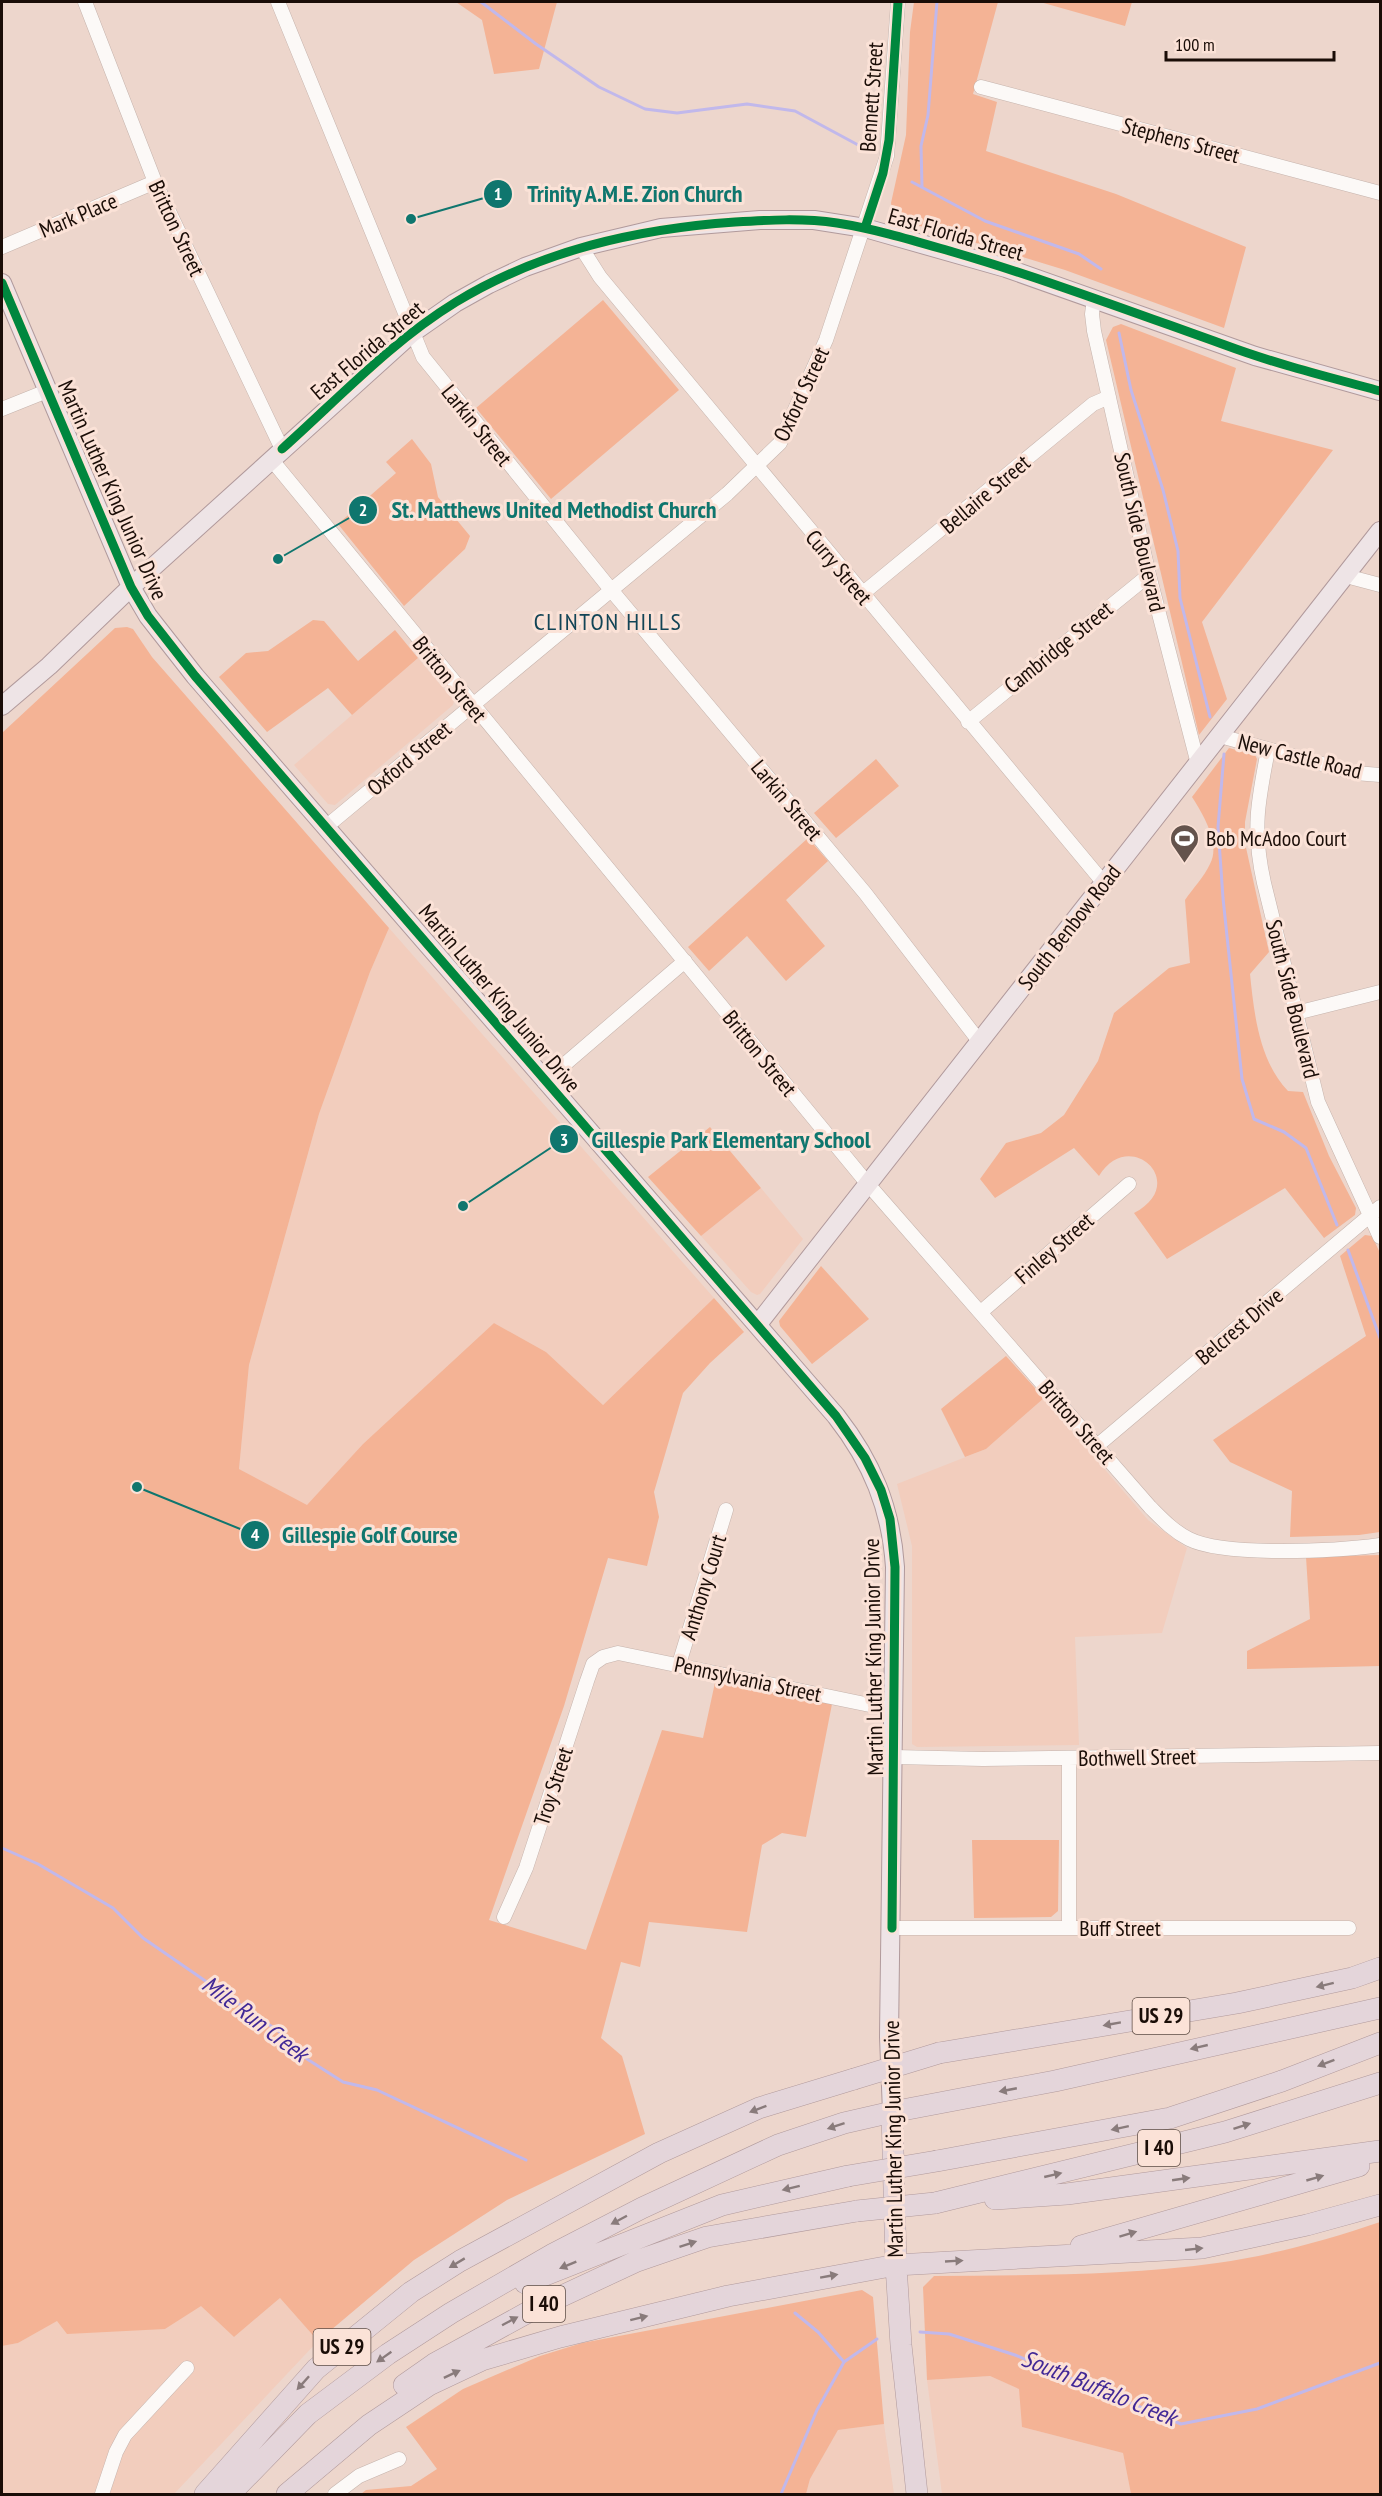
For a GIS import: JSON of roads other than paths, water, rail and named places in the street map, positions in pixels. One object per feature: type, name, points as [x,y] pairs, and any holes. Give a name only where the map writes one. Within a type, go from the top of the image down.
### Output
[{"type":"highway","name":"US 29","points":[[205,2494],[316,2369],[411,2292],[555,2208],[659,2153],[759,2108],[939,2054],[1248,2001],[1352,1978],[1380,1968]]},
{"type":"highway","points":[[1256,2034],[1380,1999]]},
{"type":"highway","points":[[451,2313],[553,2254],[642,2208],[778,2145],[844,2123],[1055,2081],[1256,2034],[1380,2008]]},
{"type":"highway","name":"I 40","points":[[230,2494],[308,2414],[388,2354],[451,2313],[663,2226],[722,2205],[848,2176],[1076,2138],[1170,2118],[1282,2081],[1380,2043]]},
{"type":"highway","name":"I 40","points":[[280,2494],[319,2451],[387,2397],[434,2364],[532,2310],[637,2261],[707,2237],[857,2211],[934,2203],[1225,2132],[1380,2083]]},
{"type":"highway","name":"Martin Luther King Junior Drive","points":[[892,2112],[896,2265],[901,2345],[917,2494]]},
{"type":"highway","points":[[934,2203],[1067,2194],[1380,2151]]},
{"type":"highway","points":[[1031,2258],[1114,2238],[1380,2159]]},
{"type":"highway","points":[[287,2494],[369,2425],[429,2385],[482,2360],[560,2337],[730,2296],[896,2265],[1202,2248],[1307,2225],[1380,2205]]},
{"type":"main road","name":"East Florida Street","points":[[2,706],[49,666],[131,587],[412,333],[455,303],[525,267],[581,247],[661,228],[788,219],[865,228],[1006,268],[1255,356],[1380,391]]},
{"type":"main road","name":"Martin Luther King Junior Drive","points":[[2,283],[131,587],[148,616],[195,676],[327,826],[544,1082],[758,1324],[852,1437],[881,1490],[890,1519],[895,1567],[889,2037],[892,2112]]},
{"type":"main road","name":"South Benbow Road","points":[[758,1324],[1380,531]]},
{"type":"street","name":"Britton Street","points":[[85,2],[155,182],[276,454],[471,706],[867,1183],[1150,1507],[1171,1528],[1191,1540],[1215,1547],[1249,1550],[1358,1548],[1380,1545]]},
{"type":"street","name":"Larkin Street","points":[[278,2],[423,357],[455,400],[612,591],[865,893],[979,1041]]},
{"type":"street","name":"Bennett Street","points":[[865,228],[883,172],[889,140],[898,2]]},
{"type":"street","name":"Stephens Street","points":[[981,87],[1380,193]]},
{"type":"street","name":"Mark Place","points":[[2,247],[155,182]]},
{"type":"street","name":"Oxford Street","points":[[327,826],[612,591],[757,468],[780,443],[794,417],[826,340],[865,228]]},
{"type":"street","name":"Curry Street","points":[[581,247],[600,277],[757,468],[1103,882]]},
{"type":"street","name":"South Side Boulevard","points":[[1094,298],[1092,314],[1094,331],[1149,575],[1198,764]]},
{"type":"street","points":[[2,409],[47,391]]},
{"type":"street","name":"Bellaire Street","points":[[862,594],[1093,404],[1109,397]]},
{"type":"street","name":"Cambridge Street","points":[[968,722],[1149,575]]},
{"type":"street","points":[[1346,576],[1380,585]]},
{"type":"street","name":"New Castle Road","points":[[1220,736],[1355,773],[1380,775]]},
{"type":"street","name":"South Side Boulevard","points":[[1268,750],[1258,800],[1256,849],[1318,1102],[1380,1237]]},
{"type":"street","points":[[544,1082],[685,961]]},
{"type":"street","points":[[1296,1013],[1380,992]]},
{"type":"street","name":"Finley Street","points":[[981,1312],[1129,1184]]},
{"type":"street","name":"Belcrest Drive","points":[[1098,1445],[1380,1207]]},
{"type":"street","name":"Anthony Court","points":[[679,1665],[726,1510]]},
{"type":"street","name":"Pennsylvania Street","points":[[603,1657],[618,1653],[894,1710]]},
{"type":"street","name":"Troy Street","points":[[504,1917],[526,1868],[586,1681],[594,1664],[603,1657]]},
{"type":"street","name":"Bothwell Street","points":[[894,1757],[1069,1758],[1380,1753]]},
{"type":"street","points":[[1069,1758],[1069,1927]]},
{"type":"street","name":"Buff Street","points":[[892,1928],[1349,1929]]},
{"type":"street","points":[[102,2494],[116,2452],[125,2435],[187,2368]]},
{"type":"street","points":[[335,2494],[359,2476],[399,2459]]},
{"type":"waterway","points":[[481,2],[536,44],[599,87],[645,109],[677,113],[747,104],[795,111],[860,146]]},
{"type":"waterway","points":[[922,187],[921,146],[928,115],[937,2]]},
{"type":"waterway","points":[[912,182],[985,221],[1079,254],[1101,269]]},
{"type":"waterway","points":[[1119,333],[1131,390],[1163,490],[1178,551],[1180,598],[1210,717]]},
{"type":"waterway","points":[[1224,754],[1218,827],[1242,1079],[1254,1119],[1284,1132],[1306,1148],[1337,1225]]},
{"type":"waterway","points":[[1348,1250],[1380,1338]]},
{"type":"waterway","name":"Mile Run Creek","points":[[2,1848],[38,1864],[113,1908],[143,1938],[284,2035],[307,2059],[343,2082],[377,2090],[526,2160]]},
{"type":"waterway","name":"Mile Run Creek","points":[[795,2313],[818,2332],[844,2362]]},
{"type":"waterway","name":"South Buffalo Creek","points":[[920,2332],[949,2334],[1015,2355],[1181,2424],[1257,2409],[1380,2363]]},
{"type":"waterway","name":"South Buffalo Creek","points":[[781,2494],[817,2410],[844,2362],[877,2339]]},
{"type":"place","name":"Trinity A.M.E. Zion Church","points":[[411,219]]},
{"type":"place","name":"St. Matthews United Methodist Church","points":[[278,559]]},
{"type":"place","name":"Bob McAdoo Court","points":[[1185,864]]},
{"type":"place","name":"Gillespie Park Elementary School","points":[[463,1206]]},
{"type":"place","name":"Gillespie Golf Course","points":[[137,1487]]},
{"type":"district","name":"CLINTON HILLS","points":[[608,622]]}]
